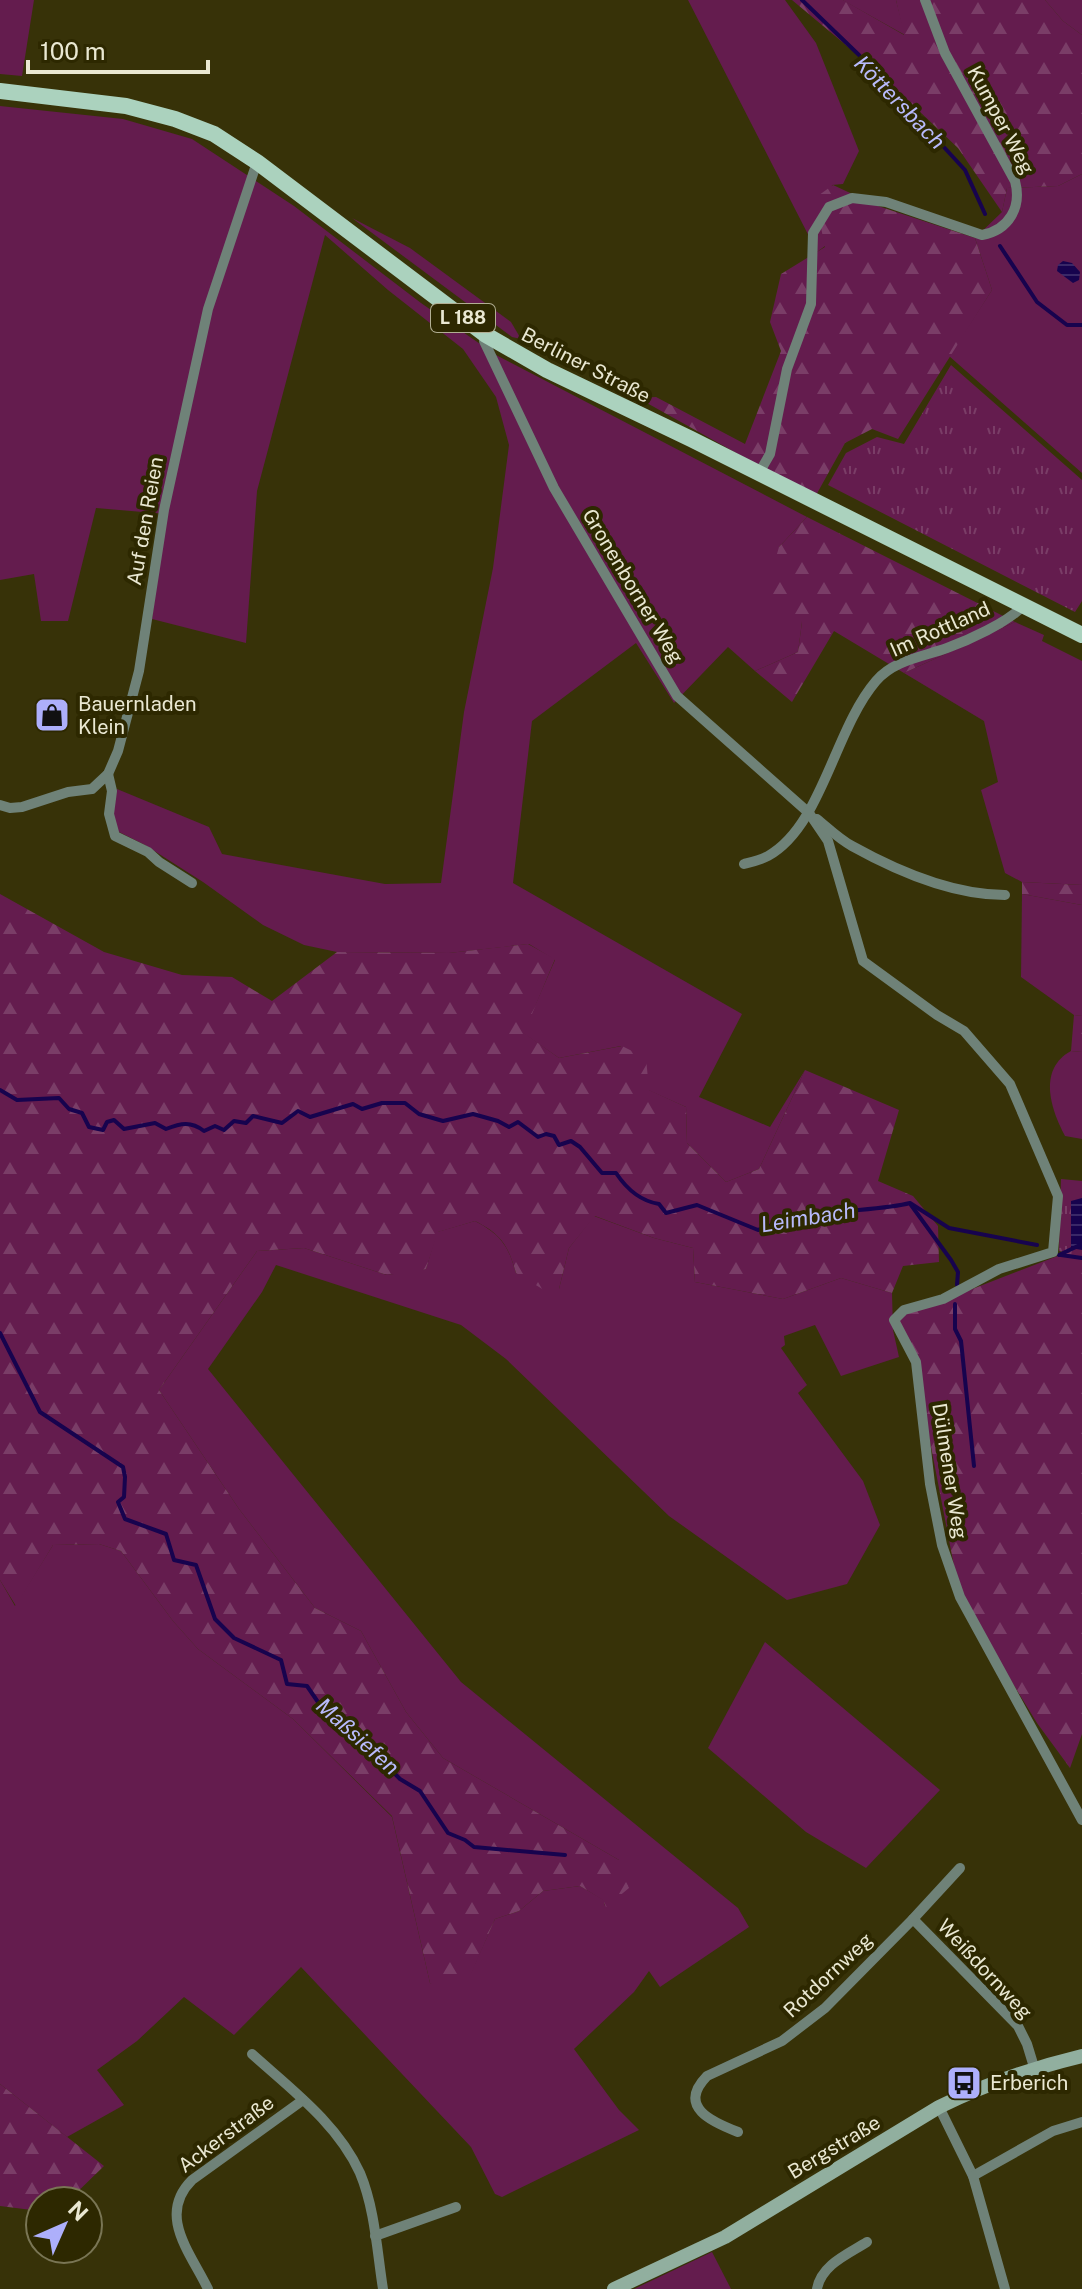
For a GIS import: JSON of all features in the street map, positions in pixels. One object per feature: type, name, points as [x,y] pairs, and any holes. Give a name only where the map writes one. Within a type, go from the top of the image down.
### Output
[{"type":"main road","name":"Berliner Straße","points":[[0,91],[126,106],[175,119],[214,134],[257,162],[486,335],[547,370],[1082,635]]},
{"type":"street","name":"Kumper Weg","points":[[759,473],[770,454],[787,369],[811,304],[813,233],[829,207],[852,198],[886,202],[982,235],[1004,226],[1015,209],[1018,199],[1015,181],[945,53],[925,0]]},
{"type":"street","name":"Auf den Reien","points":[[108,774],[118,751],[139,671],[164,510],[208,309],[257,162]]},
{"type":"street","name":"Gronenborner Weg","points":[[486,335],[484,341],[554,488],[677,696],[809,813],[849,844],[901,869],[977,895],[1005,895]]},
{"type":"street","name":"Im Rottland","points":[[809,813],[846,726],[877,679],[904,660],[949,647],[1014,616],[1022,607]]},
{"type":"street","points":[[0,805],[22,807],[68,792],[92,789],[108,774],[112,791],[109,814],[115,836],[148,852],[192,883]]},
{"type":"street","name":"Gronenborner Weg","points":[[809,813],[828,841],[863,961],[964,1031],[1010,1084],[1058,1196],[1053,1252],[1050,1253]]},
{"type":"street","points":[[744,864],[767,856],[786,841],[809,813]]},
{"type":"street","name":"Dülmener Weg","points":[[1050,1253],[999,1269],[943,1299],[904,1310],[894,1320],[916,1362],[930,1484],[942,1545],[960,1597],[1082,1820]]},
{"type":"street","name":"Weißdornweg","points":[[960,1868],[913,1919],[1018,2026],[1034,2067]]},
{"type":"street","name":"Rotdornweg","points":[[738,2132],[701,2113],[696,2091],[701,2082],[707,2076],[782,2041],[825,2008],[913,1919]]},
{"type":"street","points":[[252,2054],[303,2100],[340,2140],[359,2172],[369,2201],[383,2289]]},
{"type":"street","name":"Bergstraße","points":[[614,2289],[725,2237],[939,2107],[1034,2067],[1082,2056]]},
{"type":"street","name":"Ackerstraße","points":[[208,2289],[175,2223],[175,2203],[180,2191],[303,2100]]},
{"type":"street","points":[[939,2107],[973,2176],[1005,2289]]},
{"type":"street","points":[[973,2176],[1053,2131],[1082,2122]]},
{"type":"street","points":[[375,2236],[456,2207]]},
{"type":"street","points":[[817,2289],[828,2268],[867,2242]]},
{"type":"green space","points":[[0,0],[34,0],[22,76],[0,74]]},
{"type":"green space","points":[[688,0],[785,0],[816,43],[859,151],[843,184],[832,185],[825,246],[817,252]]},
{"type":"green space","points":[[792,0],[843,0],[904,35],[896,0],[1045,0],[1063,21],[1082,35],[1082,174],[1058,186],[1007,188],[1002,212],[958,148],[877,71]]},
{"type":"green space","points":[[896,0],[905,35],[844,1]]},
{"type":"green space","points":[[1045,0],[1082,0],[1082,35],[1063,21]]},
{"type":"green space","points":[[0,106],[123,119],[192,139],[294,206],[421,303],[496,355],[807,517],[779,547],[802,622],[798,652],[755,671],[728,647],[674,703],[636,643],[532,721],[513,883],[742,1014],[699,1097],[770,1127],[805,1070],[759,1169],[726,1182],[687,1143],[686,1107],[648,1090],[621,1046],[559,1058],[523,1033],[555,960],[529,944],[449,953],[337,952],[304,945],[263,925],[203,882],[117,831],[113,815],[117,789],[209,827],[222,854],[385,884],[441,883],[464,712],[493,568],[509,445],[496,397],[463,349],[325,235],[257,491],[246,643],[152,619],[166,514],[96,508],[68,621],[41,621],[34,574],[0,580]]},
{"type":"green space","points":[[1082,174],[1082,473],[949,356],[992,290],[975,238],[1002,212],[1007,188],[1058,186]]},
{"type":"green space","points":[[833,185],[878,206],[975,238],[992,290],[898,439],[872,429],[845,443],[815,497],[638,398],[656,397],[745,444],[781,351],[770,322],[781,274],[825,247],[815,198]]},
{"type":"green space","points":[[352,218],[410,248],[511,322],[521,339],[512,337]]},
{"type":"green space","points":[[951,365],[1082,480],[1082,601],[1075,612],[828,485],[846,453],[877,437],[904,444]]},
{"type":"green space","points":[[807,517],[1015,622],[904,673],[834,631],[792,702],[755,671],[798,652],[802,622],[764,599],[779,547]]},
{"type":"green space","points":[[1015,622],[1044,635],[1042,641],[1082,661],[1082,885],[1022,882],[1005,873],[981,790],[998,782],[984,721],[904,673]]},
{"type":"green space","points":[[1022,882],[1082,885],[1082,905],[1022,894]]},
{"type":"green space","points":[[0,894],[104,952],[182,975],[232,977],[272,1001],[337,952],[449,953],[528,944],[555,959],[524,1033],[559,1058],[622,1046],[646,1058],[649,1090],[686,1107],[687,1143],[726,1182],[759,1169],[805,1070],[899,1110],[878,1181],[913,1196],[938,1226],[939,1262],[903,1266],[892,1293],[841,1278],[783,1299],[695,1282],[693,1248],[654,1238],[595,1216],[569,1248],[559,1289],[544,1290],[516,1273],[502,1241],[475,1221],[438,1232],[426,1269],[412,1273],[387,1275],[304,1248],[257,1251],[159,1390],[239,1509],[315,1608],[361,1631],[406,1712],[443,1758],[619,1860],[629,1888],[606,1907],[603,1900],[580,1886],[543,1891],[519,1911],[495,1919],[463,1993],[447,1995],[430,1983],[392,1816],[293,1719],[198,1649],[121,1551],[99,1544],[53,1545],[16,1606],[0,1580]]},
{"type":"green space","points":[[1022,894],[1082,905],[1082,1016],[1074,1015],[1021,977]]},
{"type":"green space","points":[[1074,1015],[1082,1016],[1082,1052],[1071,1051]]},
{"type":"green space","points":[[1071,1051],[1082,1052],[1082,1139],[1065,1136],[1050,1090],[1054,1068]]},
{"type":"green space","points":[[1061,1179],[1082,1181],[1082,1256],[1059,1251]]},
{"type":"green space","points":[[594,1216],[654,1238],[693,1248],[695,1282],[783,1299],[841,1278],[892,1293],[893,1330],[899,1357],[841,1376],[815,1325],[784,1336],[785,1345],[781,1348],[807,1385],[798,1393],[863,1481],[880,1525],[847,1584],[787,1600],[669,1516],[506,1359],[461,1325],[276,1265],[262,1292],[208,1369],[461,1682],[738,1908],[749,1927],[660,1987],[649,1971],[634,1992],[574,2049],[619,2110],[639,2130],[502,2197],[495,2194],[471,2147],[301,1967],[234,2035],[184,1997],[137,2041],[97,2070],[124,2105],[67,2137],[0,2084],[0,1580],[15,1606],[53,1545],[99,1544],[121,1551],[198,1649],[293,1719],[392,1817],[430,1983],[462,1993],[495,1919],[519,1911],[543,1891],[580,1886],[604,1900],[605,1906],[619,1860],[443,1758],[406,1712],[361,1631],[315,1608],[239,1509],[159,1390],[257,1251],[304,1248],[387,1275],[426,1269],[437,1232],[475,1221],[502,1242],[516,1273],[559,1289],[569,1248]]},
{"type":"green space","points":[[1073,1250],[1082,1252],[1082,1734],[1070,1768],[1037,1723],[960,1597],[917,1374],[896,1327],[904,1310],[944,1300]]},
{"type":"green space","points":[[765,1642],[940,1790],[866,1868],[806,1832],[708,1748]]},
{"type":"green space","points":[[0,2084],[104,2166],[84,2185],[24,2185],[24,2209],[0,2206]]},
{"type":"green space","points":[[712,2252],[731,2289],[634,2289]]},
{"type":"shaded area","points":[[1063,261],[1072,263],[1080,272],[1079,280],[1073,283],[1057,271]]},
{"type":"shaded area","points":[[1082,1198],[1082,1250],[1071,1248],[1071,1201]]},
{"type":"waterway","name":"Köttersbach","points":[[802,0],[859,55],[965,170],[985,214]]},
{"type":"waterway","name":"Köttersbach","points":[[1000,246],[1037,302],[1067,325],[1082,325]]},
{"type":"waterway","name":"Leimbach","points":[[0,1090],[17,1100],[59,1098],[69,1109],[82,1113],[89,1127],[103,1130],[107,1122],[114,1120],[124,1129],[155,1123],[166,1129],[186,1124],[204,1131],[215,1126],[224,1130],[234,1121],[246,1123],[253,1116],[282,1123],[298,1111],[310,1117],[353,1104],[362,1109],[382,1103],[405,1103],[419,1114],[443,1121],[473,1114],[509,1127],[518,1122],[538,1137],[546,1134],[554,1136],[559,1145],[571,1141],[602,1173],[616,1173],[634,1193],[659,1204],[666,1213],[697,1205],[758,1230],[772,1225],[781,1226],[807,1216],[910,1203],[949,1228],[1037,1245]]},
{"type":"waterway","points":[[911,1205],[958,1272],[957,1285]]},
{"type":"waterway","name":"Leimbach","points":[[1059,1255],[1082,1244]]},
{"type":"waterway","name":"Leimbach","points":[[1061,1255],[1082,1258]]},
{"type":"waterway","points":[[955,1304],[955,1329],[961,1341],[974,1466]]},
{"type":"waterway","name":"Maßsiefen","points":[[0,1333],[40,1412],[123,1467],[124,1497],[118,1502],[125,1519],[166,1534],[174,1560],[196,1565],[215,1619],[234,1638],[281,1660],[287,1684],[307,1686],[320,1705],[400,1779],[420,1791],[448,1833],[474,1847],[565,1855]]},
{"type":"place","name":"Bauernladen Klein","points":[[52,715]]},
{"type":"place","name":"Erberich","points":[[964,2083]]}]
